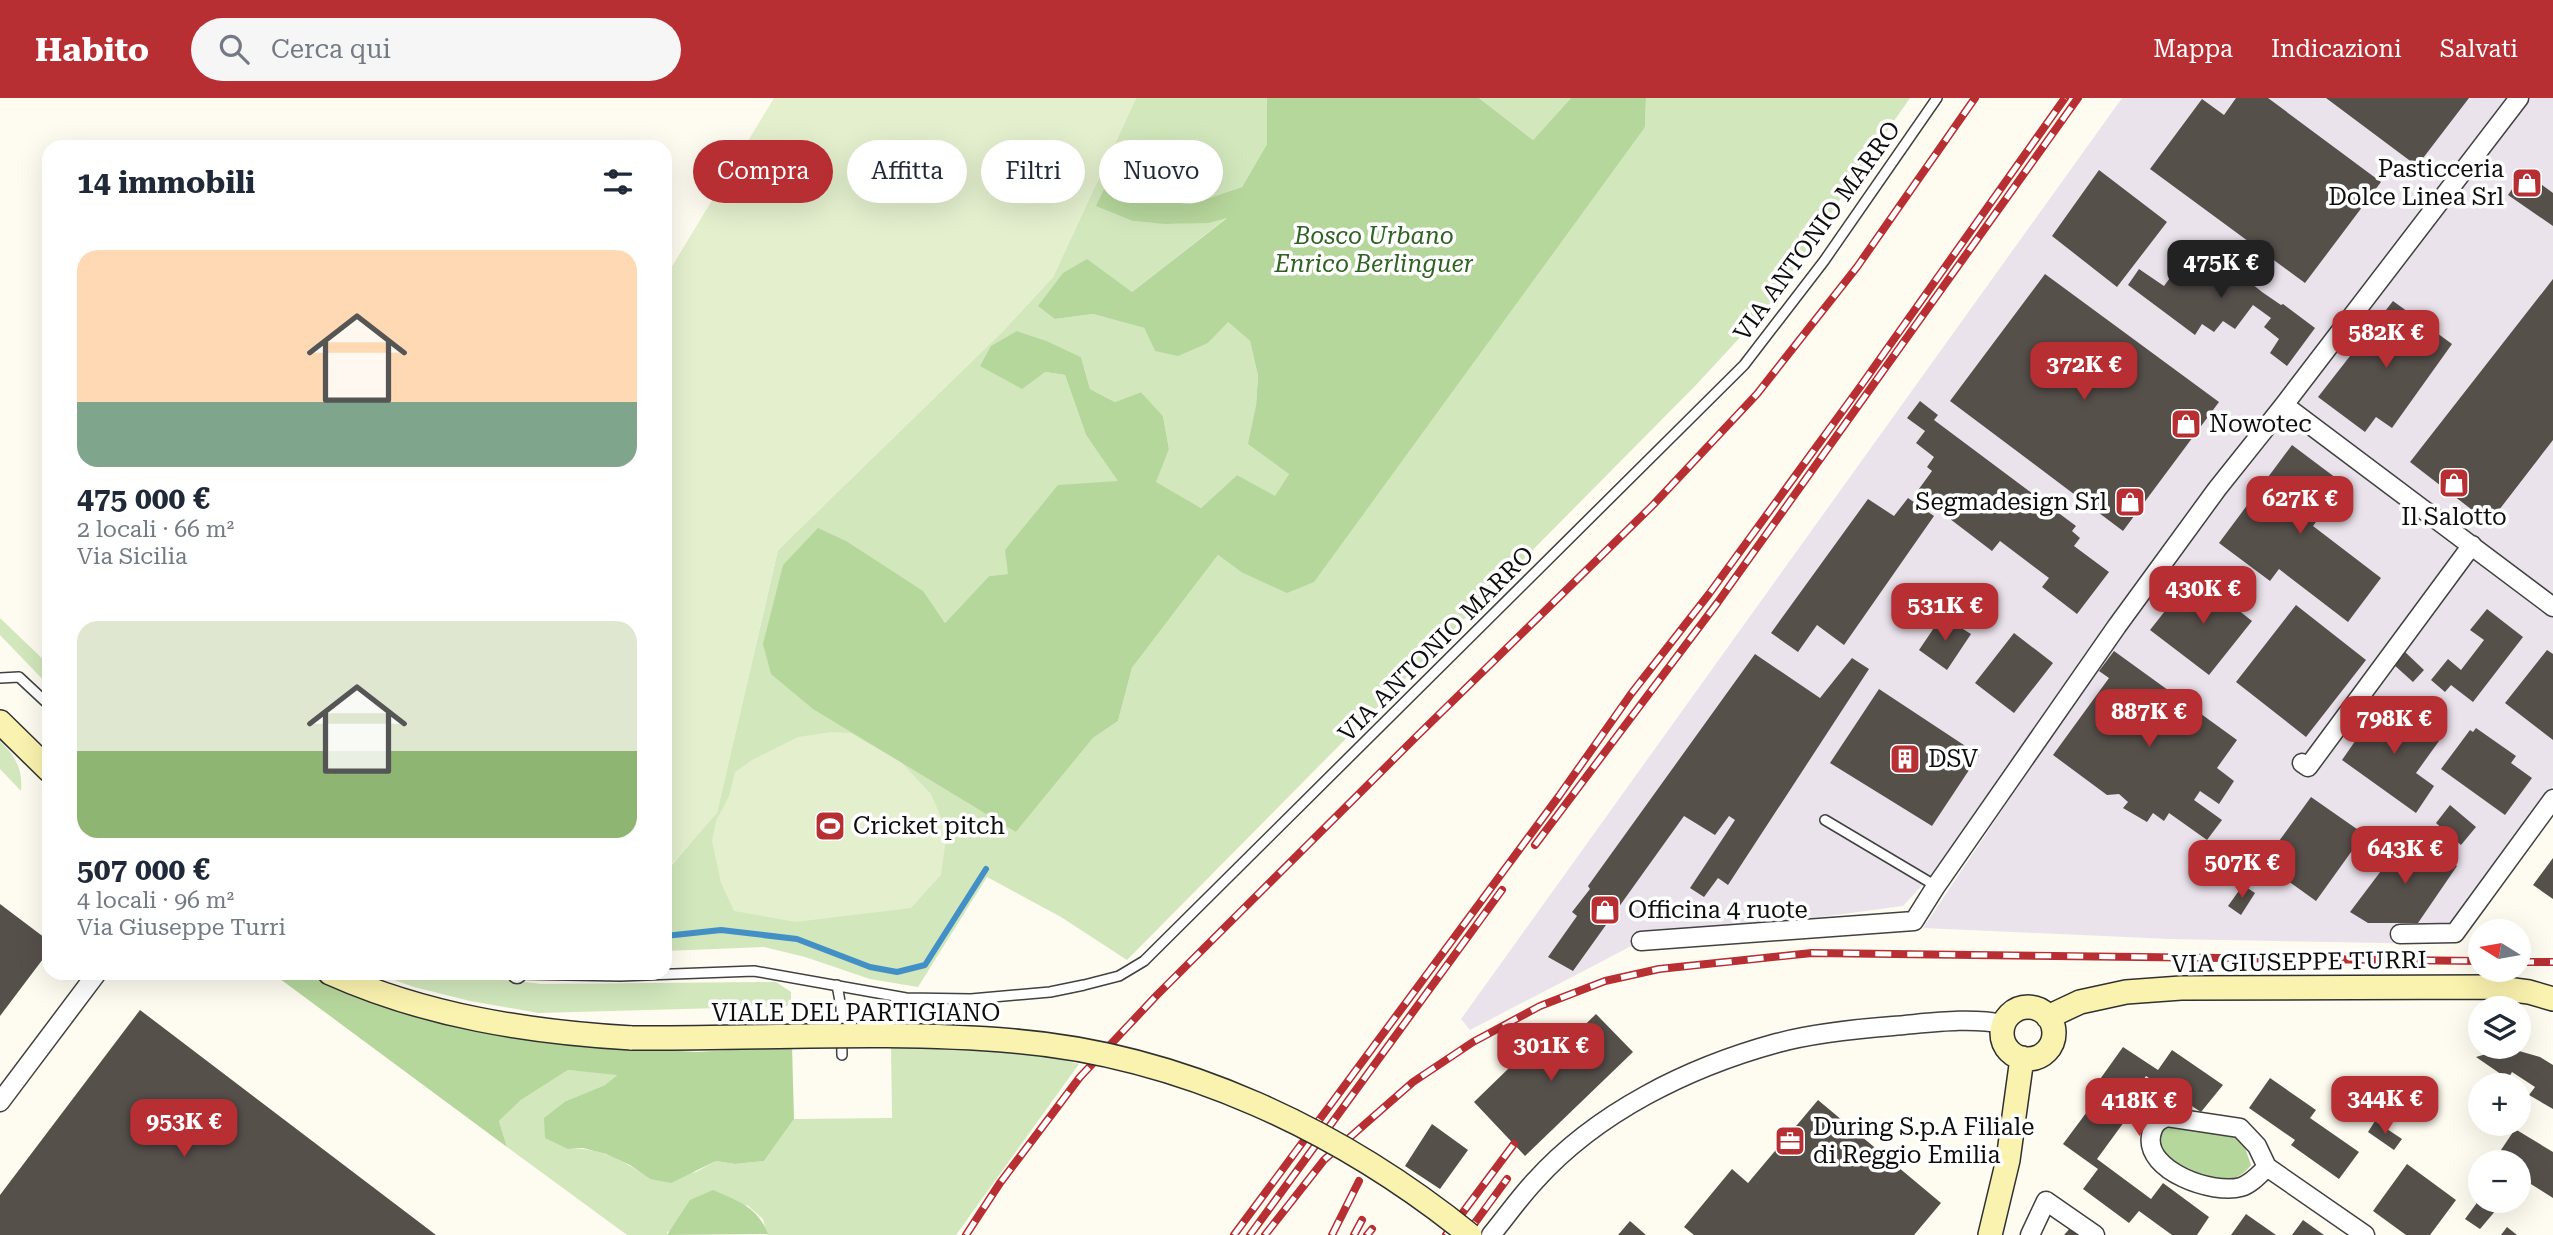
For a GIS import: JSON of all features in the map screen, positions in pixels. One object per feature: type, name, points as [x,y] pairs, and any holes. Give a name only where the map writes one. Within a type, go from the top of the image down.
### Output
[{"type":"main road","points":[[0,722],[42,763]]},
{"type":"main road","name":"VIALE DEL PARTIGIANO","points":[[349,980],[411,1003],[486,1022],[559,1034],[632,1038],[938,1036],[1053,1046],[1127,1060],[1197,1080],[1302,1125],[1383,1172],[1470,1235]]},
{"type":"main road","name":"VIA GIUSEPPE TURRI","points":[[2048,1017],[2076,1003],[2126,992],[2210,986],[2491,987],[2529,992],[2553,999]]},
{"type":"main road","points":[[2022,1008],[2039,1010],[2048,1017],[2053,1030],[2050,1046],[2038,1057],[2022,1058],[2013,1055],[2004,1041],[2004,1024],[2008,1017],[2022,1008]]},
{"type":"main road","points":[[1990,1235],[2008,1160],[2022,1058]]},
{"type":"street","points":[[1641,941],[1914,921],[2116,625],[2217,489],[2519,98]]},
{"type":"street","points":[[2284,405],[2553,607]]},
{"type":"street","points":[[2302,763],[2308,767],[2472,545]]},
{"type":"street","points":[[2400,934],[2455,933],[2553,799]]},
{"type":"street","points":[[0,1102],[92,980]]},
{"type":"street","points":[[1491,1235],[1535,1180],[1588,1133],[1646,1096],[1720,1062],[1777,1043],[1857,1029],[1961,1020],[1984,1020],[2004,1024]]},
{"type":"street","points":[[2267,1167],[2254,1180],[2241,1187],[2221,1189],[2203,1186],[2186,1179],[2158,1159],[2151,1147],[2153,1127],[2159,1120],[2167,1117],[2240,1128],[2257,1146],[2267,1167],[2365,1235]]},
{"type":"street","points":[[2030,1235],[2046,1202],[2095,1235]]},
{"type":"lane","name":"VIA ANTONIO MARRO","points":[[672,974],[754,971],[906,998],[1002,996],[1050,992],[1084,985],[1119,976],[1144,961],[1744,365],[1824,261],[1937,98]]},
{"type":"lane","points":[[0,678],[19,677],[42,698]]},
{"type":"lane","points":[[1825,820],[1936,886]]},
{"type":"lane","points":[[837,985],[842,1007],[842,1055]]},
{"type":"shaded area","points":[[2122,98],[2553,98],[2553,786],[2437,944],[2169,939],[1923,928],[2029,770],[1903,906],[1641,941],[1470,1030],[1461,1019]]},
{"type":"green space","points":[[774,98],[1136,98],[1117,140],[1099,140],[1099,178],[1053,277],[1004,330],[778,550],[717,813],[672,864],[672,266],[710,203],[833,203],[833,140],[749,140]]},
{"type":"green space","points":[[1136,98],[1267,98],[1267,144],[1242,187],[1223,193],[1223,140],[1117,140]]},
{"type":"green space","name":"Bosco Urbano Enrico Berlinguer","points":[[1267,98],[1479,98],[1533,140],[1571,98],[1646,98],[1645,127],[1314,582],[1287,593],[1241,572],[1218,555],[1132,668],[1118,721],[1093,738],[1016,832],[813,709],[771,674],[763,644],[783,565],[818,528],[848,542],[923,591],[945,623],[989,576],[1008,574],[1005,550],[1058,485],[1118,481],[1086,435],[1065,375],[1045,372],[1022,389],[980,366],[991,346],[1017,331],[1081,357],[1090,389],[1115,402],[1141,392],[1163,416],[1169,449],[1156,482],[1201,508],[1237,475],[1275,496],[1289,474],[1248,444],[1256,406],[1258,376],[1250,341],[1228,322],[1208,343],[1178,356],[1155,351],[1144,328],[1093,314],[1055,319],[1038,306],[1063,273],[1087,259],[1132,292],[1227,218],[1208,223],[1165,224],[1133,221],[1096,206],[1099,200],[1099,203],[1223,203],[1223,193],[1242,187],[1267,144]]},
{"type":"green space","points":[[1479,98],[1571,98],[1533,140]]},
{"type":"green space","points":[[1646,98],[1910,98],[1770,305],[1695,386],[1127,960],[1061,917],[987,877],[918,987],[870,979],[805,957],[764,947],[672,951],[672,865],[717,812],[778,550],[1004,330],[1053,277],[1099,178],[1099,203],[1122,203],[1133,221],[1193,223],[1229,216],[1132,292],[1055,319],[1093,314],[1144,328],[1155,351],[1208,343],[1227,321],[1250,341],[1258,376],[1256,406],[1289,474],[1275,497],[1237,475],[1201,508],[1155,482],[1169,449],[1163,416],[1141,392],[1115,402],[1090,389],[1081,357],[1017,331],[1045,372],[1065,375],[1086,435],[1119,481],[1009,574],[989,576],[945,623],[922,591],[848,542],[1016,832],[1093,738],[1118,721],[1132,668],[1218,555],[1241,572],[1645,127]]},
{"type":"green space","points":[[0,618],[42,658],[42,679],[0,635]]},
{"type":"green space","name":"Cricket pitch","points":[[831,732],[851,733],[902,763],[931,794],[947,831],[941,875],[911,908],[796,922],[734,911],[721,883],[712,841],[716,821],[729,796],[735,772],[752,760],[798,737]]},
{"type":"green space","points":[[0,741],[17,763],[21,776],[21,791],[0,769]]},
{"type":"green space","points":[[281,980],[324,980],[403,1010],[558,1044],[697,1052],[792,1046],[794,1119],[764,1161],[735,1164],[716,1161],[671,1183],[650,1179],[630,1165],[606,1154],[583,1148],[568,1149],[545,1138],[544,1118],[566,1101],[605,1085],[617,1075],[568,1070],[521,1100],[499,1121],[507,1147]]},
{"type":"green space","points":[[394,980],[511,980],[541,984],[776,982],[791,992],[791,999],[787,1006],[539,1013],[470,1001]]},
{"type":"green space","points":[[891,1044],[1015,1048],[1079,1064],[956,1235],[767,1235],[763,1219],[747,1205],[667,1232],[667,1235],[627,1235],[507,1147],[499,1121],[521,1100],[568,1070],[618,1074],[605,1085],[566,1101],[568,1149],[590,1150],[611,1156],[650,1179],[696,1172],[716,1161],[735,1164],[764,1161],[794,1119],[892,1118]]},
{"type":"green space","points":[[2169,1124],[2234,1134],[2242,1139],[2251,1165],[2242,1174],[2219,1180],[2206,1178],[2182,1167],[2161,1152],[2158,1134]]},
{"type":"green space","points":[[713,1190],[753,1211],[768,1234],[667,1235],[690,1200]]},
{"type":"building","points":[[2236,98],[2268,98],[2381,182],[2305,283],[2150,169],[2202,99],[2224,115]]},
{"type":"building","points":[[2326,98],[2469,98],[2417,166]]},
{"type":"building","points":[[2099,170],[2167,222],[2117,287],[2052,236]]},
{"type":"building","points":[[2524,172],[2553,193],[2553,226],[2508,195]]},
{"type":"building","points":[[2198,240],[2262,292],[2315,328],[2287,366],[2270,353],[2279,339],[2264,327],[2271,318],[2253,305],[2235,329],[2223,321],[2214,332],[2202,324],[2195,335],[2128,285],[2139,269],[2164,286]]},
{"type":"building","points":[[2045,274],[2219,402],[2123,531],[1950,401]]},
{"type":"building","points":[[2553,279],[2553,440],[2489,523],[2410,462]]},
{"type":"building","points":[[2393,301],[2452,344],[2392,428],[2376,417],[2365,432],[2318,397]]},
{"type":"building","points":[[1920,401],[1938,415],[1934,420],[2076,526],[2072,531],[2080,538],[2074,546],[2109,572],[2077,614],[2042,587],[2049,578],[2000,541],[1992,551],[1916,493],[1932,471],[1927,467],[1934,457],[1916,443],[1925,431],[1907,418]]},
{"type":"building","points":[[2292,445],[2344,484],[2313,526],[2381,578],[2348,622],[2279,569],[2270,581],[2219,543]]},
{"type":"building","points":[[1908,498],[1934,516],[1844,645],[1817,625],[1798,652],[1771,633],[1868,499],[1894,516]]},
{"type":"building","points":[[2213,578],[2238,596],[2232,605],[2252,621],[2209,675],[2150,630],[2180,592],[2194,602]]},
{"type":"building","points":[[2296,605],[2366,660],[2306,737],[2236,682]]},
{"type":"building","points":[[2487,609],[2523,637],[2473,702],[2451,685],[2445,692],[2431,680],[2448,659],[2461,670],[2484,640],[2470,630]]},
{"type":"building","points":[[1942,616],[1971,634],[1947,670],[1919,650]]},
{"type":"building","points":[[2014,633],[2053,663],[2014,713],[1975,683]]},
{"type":"building","points":[[2547,650],[2553,654],[2553,740],[2505,703]]},
{"type":"building","points":[[2114,651],[2237,740],[2217,768],[2234,781],[2219,804],[2200,791],[2194,800],[2222,820],[2207,840],[2169,813],[2164,821],[2153,813],[2147,822],[2123,808],[2128,802],[2119,794],[2107,795],[2053,755],[2109,678],[2099,671]]},
{"type":"building","points":[[2404,651],[2424,670],[2413,682],[2393,664]]},
{"type":"building","points":[[1755,654],[1820,698],[1852,658],[1869,669],[1728,885],[1718,878],[1704,897],[1690,888],[1735,820],[1729,816],[1715,835],[1684,816],[1573,971],[1548,957],[1577,916],[1572,912],[1590,889],[1588,886]]},
{"type":"building","name":"DSV","points":[[1879,689],[1979,755],[1932,826],[1830,763]]},
{"type":"building","points":[[2383,701],[2439,741],[2416,773],[2434,786],[2416,813],[2342,760]]},
{"type":"building","points":[[2476,728],[2516,756],[2511,763],[2532,778],[2505,815],[2441,769],[2470,730],[2473,732]]},
{"type":"building","points":[[2311,797],[2364,834],[2316,901],[2263,863]]},
{"type":"building","points":[[2450,805],[2476,827],[2461,845],[2436,823]]},
{"type":"building","points":[[2427,844],[2457,866],[2418,923],[2368,923],[2350,912],[2399,847]]},
{"type":"building","points":[[2553,858],[2553,899],[2533,885]]},
{"type":"building","points":[[2196,864],[2200,867],[2194,876],[2189,873]]},
{"type":"building","points":[[2243,885],[2255,893],[2241,915],[2228,906]]},
{"type":"building","points":[[0,904],[42,936],[42,960],[0,1016]]},
{"type":"building","points":[[140,1010],[436,1235],[0,1235],[0,1195]]},
{"type":"building","points":[[1596,1014],[1633,1052],[1525,1156],[1474,1102],[1541,1037],[1556,1053]]},
{"type":"building","points":[[2123,1047],[2158,1070],[2172,1050],[2223,1085],[2201,1112],[2146,1076],[2117,1117],[2124,1122],[2097,1159],[2151,1199],[2163,1183],[2209,1217],[2197,1235],[2172,1235],[2139,1211],[2129,1223],[2083,1189],[2098,1169],[2063,1144],[2095,1101],[2088,1096]]},
{"type":"building","points":[[2531,1054],[2553,1065],[2553,1109],[2531,1096],[2535,1087],[2531,1084],[2531,1073],[2499,1073],[2479,1059],[2531,1059]]},
{"type":"building","points":[[2270,1078],[2316,1110],[2310,1118],[2359,1152],[2339,1179],[2291,1145],[2295,1140],[2249,1108]]},
{"type":"building","points":[[1818,1100],[1941,1203],[1914,1235],[1694,1235],[1684,1227],[1732,1169],[1748,1183]]},
{"type":"building","points":[[2375,1121],[2402,1139],[2394,1150],[2368,1132]]},
{"type":"building","points":[[1432,1124],[1468,1150],[1440,1189],[1405,1166]]},
{"type":"building","points":[[2510,1136],[2527,1136],[2553,1152],[2553,1198],[2531,1184],[2531,1150],[2501,1150]]},
{"type":"building","points":[[2407,1164],[2456,1200],[2430,1235],[2406,1235],[2373,1211]]},
{"type":"building","points":[[2469,1213],[2494,1213],[2480,1229],[2465,1219]]},
{"type":"building","points":[[2246,1214],[2276,1235],[2231,1235]]},
{"type":"building","points":[[2303,1220],[2324,1235],[2292,1235]]},
{"type":"building","points":[[1630,1221],[1646,1235],[1618,1235]]},
{"type":"building","points":[[2071,1227],[2082,1235],[2064,1235]]},
{"type":"building","points":[[2507,1227],[2517,1235],[2501,1235]]},
{"type":"waterway","points":[[672,935],[721,930],[797,939],[870,967],[897,972],[925,965],[986,869]]},
{"type":"railway","points":[[966,1235],[1000,1183],[1080,1077],[1157,995],[1653,505],[1757,394],[1857,267],[1975,98]]},
{"type":"railway","points":[[1234,1235],[1559,796],[1631,694],[1709,594],[2065,98]]},
{"type":"railway","points":[[1535,845],[1718,602],[2078,98]]},
{"type":"railway","points":[[1250,1235],[1502,890]]},
{"type":"railway","points":[[1265,1235],[1324,1160],[1413,1082],[1473,1042],[1540,1006],[1605,981],[1659,969],[1812,953],[2468,961]]},
{"type":"railway","points":[[2531,962],[2553,962]]},
{"type":"railway","points":[[1446,1235],[1514,1144]]},
{"type":"railway","points":[[1466,1235],[1507,1179]]},
{"type":"railway","points":[[1332,1235],[1359,1181]]},
{"type":"railway","points":[[1354,1235],[1362,1220]]},
{"type":"railway","points":[[1367,1235],[1372,1229]]},
{"type":"place","name":"Pasticceria Dolce Linea Srl","points":[[2527,183]]},
{"type":"place","name":"Nowotec","points":[[2186,424]]},
{"type":"place","name":"Il Salotto","points":[[2454,483]]},
{"type":"place","name":"Segmadesign Srl","points":[[2130,502]]},
{"type":"place","name":"DSV","points":[[1905,759]]},
{"type":"place","name":"Cricket pitch","points":[[830,826]]},
{"type":"place","name":"Officina 4 ruote","points":[[1605,910]]},
{"type":"place","name":"During S.p.A Filiale di Reggio Emilia","points":[[1790,1141]]}]
